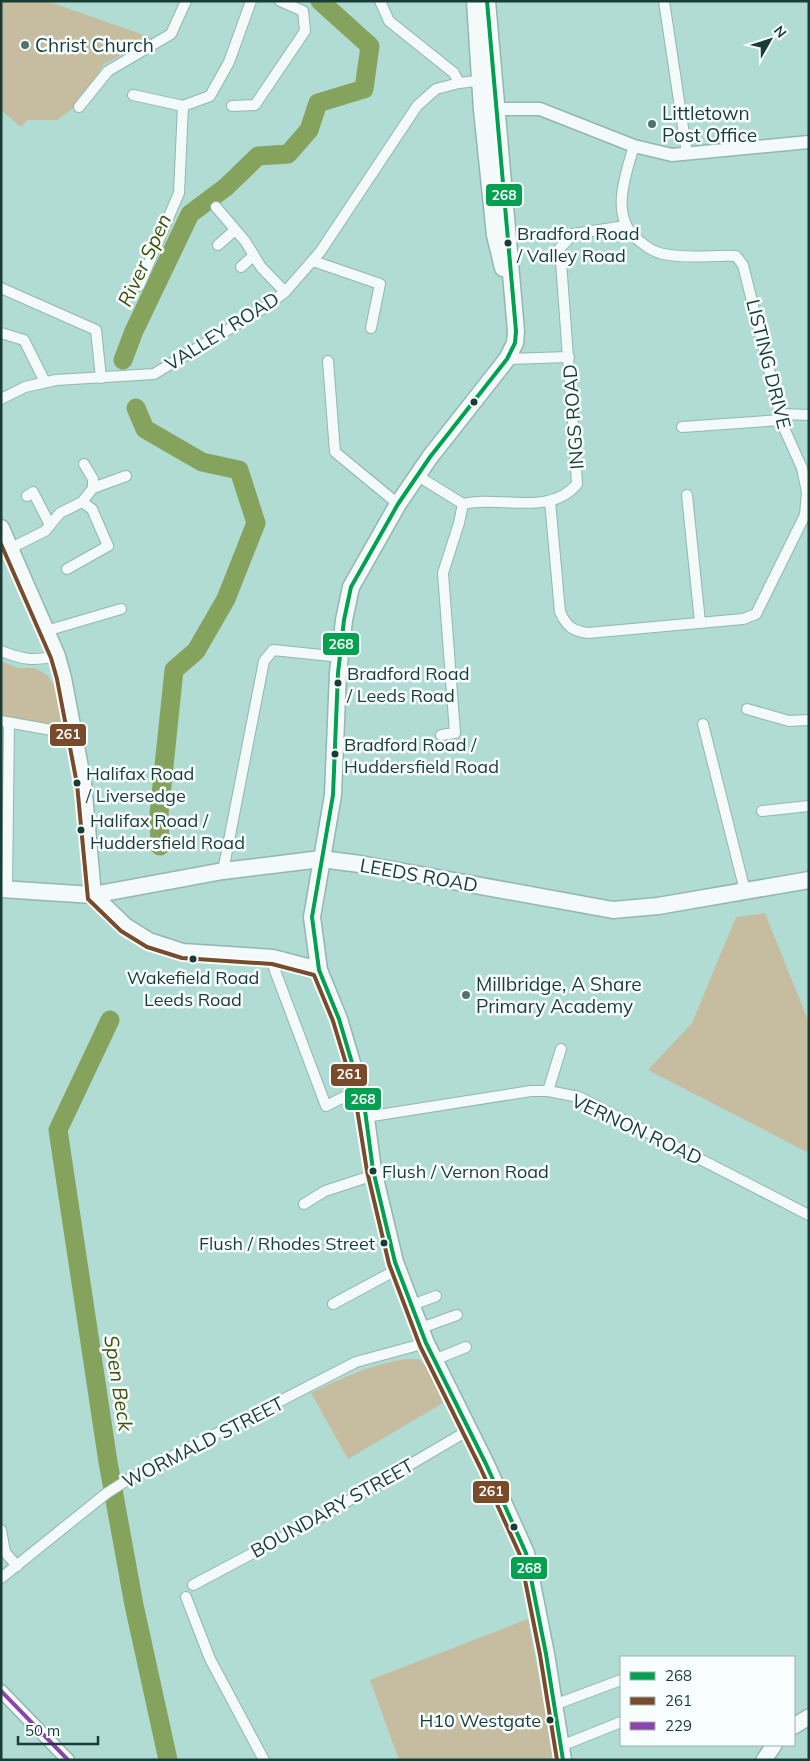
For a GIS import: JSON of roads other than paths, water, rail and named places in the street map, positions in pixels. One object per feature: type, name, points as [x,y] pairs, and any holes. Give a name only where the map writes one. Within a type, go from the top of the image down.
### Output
[{"type":"main road","points":[[475,1],[487,79]]},
{"type":"main road","points":[[487,1],[487,79],[495,234],[515,322],[515,343],[507,360],[398,504],[351,587],[344,620],[333,795],[312,916],[319,970],[339,1019],[360,1089],[374,1175],[398,1269],[423,1336],[526,1553],[562,1753]]},
{"type":"main road","points":[[1,528],[57,656],[83,783],[92,895],[125,926],[150,941],[183,952],[273,958],[319,970]]},
{"type":"main road","name":"LEEDS ROAD","points":[[4,890],[92,895],[223,872],[321,859],[360,864],[614,910],[658,906],[809,880]]},
{"type":"main road","points":[[795,1725],[809,1717]]},
{"type":"main road","points":[[764,1760],[773,1746]]},
{"type":"street","points":[[79,107],[108,71],[171,34],[186,1]]},
{"type":"street","points":[[133,96],[183,106],[210,96],[229,62],[251,1]]},
{"type":"street","points":[[232,106],[255,105],[305,31],[303,11],[280,1]]},
{"type":"street","points":[[380,1],[389,21],[454,73],[459,83]]},
{"type":"street","points":[[664,1],[687,154]]},
{"type":"street","name":"VALLEY ROAD","points":[[1,398],[26,387],[56,380],[154,374],[204,346],[264,308],[285,292],[313,260],[417,106],[436,90],[459,83],[487,79]]},
{"type":"street","points":[[139,286],[179,194],[183,106]]},
{"type":"street","points":[[489,109],[540,109],[634,146],[672,155],[809,142]]},
{"type":"street","points":[[625,226],[622,216],[623,195],[634,146]]},
{"type":"street","points":[[216,207],[245,242],[252,256],[285,292]]},
{"type":"street","name":"INGS ROAD","points":[[463,504],[477,501],[550,501],[570,492],[577,484],[560,248],[573,234],[625,226]]},
{"type":"street","name":"LISTING DRIVE","points":[[550,501],[560,612],[565,624],[576,631],[588,633],[743,618],[756,614],[805,515],[807,492],[802,468],[781,417],[770,381],[743,265],[736,256],[662,254],[647,248],[628,232],[625,226]]},
{"type":"street","points":[[218,245],[235,230]]},
{"type":"street","points":[[241,267],[252,256]]},
{"type":"street","points":[[313,260],[380,284],[370,327]]},
{"type":"street","points":[[1,288],[96,330],[101,378]]},
{"type":"street","points":[[1,333],[24,340],[45,382]]},
{"type":"street","points":[[507,360],[569,357]]},
{"type":"street","points":[[328,361],[335,452],[398,504]]},
{"type":"street","points":[[682,427],[809,415]]},
{"type":"street","points":[[84,464],[93,479],[93,488]]},
{"type":"street","points":[[11,548],[45,531],[60,513],[82,502],[93,488],[126,476]]},
{"type":"street","points":[[418,476],[463,504],[443,573],[455,732],[441,735]]},
{"type":"street","points":[[27,496],[33,492],[50,525]]},
{"type":"street","points":[[687,495],[700,622]]},
{"type":"street","points":[[67,569],[112,546],[92,509],[82,502]]},
{"type":"street","points":[[46,631],[121,608]]},
{"type":"street","points":[[223,872],[264,661],[273,650],[341,656]]},
{"type":"street","points":[[1,651],[23,659],[40,660],[57,656]]},
{"type":"street","points":[[747,708],[790,721],[809,720]]},
{"type":"street","points":[[4,890],[5,722],[74,734]]},
{"type":"street","points":[[703,724],[745,891]]},
{"type":"street","points":[[762,811],[809,806]]},
{"type":"street","points":[[273,958],[274,968],[326,1106],[360,1089]]},
{"type":"street","points":[[548,1091],[561,1049]]},
{"type":"street","name":"VERNON ROAD","points":[[366,1118],[530,1091],[548,1091],[582,1098],[809,1215]]},
{"type":"street","points":[[304,1204],[325,1191],[374,1175]]},
{"type":"street","points":[[333,1304],[398,1269]]},
{"type":"street","points":[[412,1305],[436,1296]]},
{"type":"street","name":"WORMALD STREET","points":[[1,1578],[107,1493],[132,1477],[356,1362],[423,1336],[457,1315]]},
{"type":"street","points":[[434,1360],[466,1347]]},
{"type":"street","name":"BOUNDARY STREET","points":[[193,1585],[319,1518],[469,1430]]},
{"type":"street","points":[[1,1530],[5,1552],[16,1566]]},
{"type":"street","points":[[186,1597],[210,1660],[264,1760]]},
{"type":"street","points":[[554,1706],[620,1680]]},
{"type":"street","points":[[1,1691],[68,1760]]},
{"type":"street","points":[[562,1753],[620,1723]]},
{"type":"waterway","name":"River Spen","points":[[123,360],[134,331],[190,214],[226,187],[258,156],[288,154],[309,130],[318,103],[364,89],[370,46],[320,1]]},
{"type":"waterway","name":"River Spen","points":[[136,408],[145,429],[202,462],[239,470],[256,523],[226,599],[196,651],[174,670],[159,814],[160,846]]},
{"type":"waterway","name":"Spen Beck","points":[[110,1020],[58,1130],[108,1462],[134,1605],[168,1760]]},
{"type":"place","name":"Christ Church","points":[[25,45]]},
{"type":"place","name":"Littletown Post Office","points":[[652,124]]},
{"type":"place","name":"Bradford Road / Valley Road","points":[[508,243]]},
{"type":"place","name":"Bradford Road / Leeds Road","points":[[338,683]]},
{"type":"place","name":"Bradford Road / Huddersfield Road","points":[[335,754]]},
{"type":"place","name":"Halifax Road / Liversedge","points":[[77,783]]},
{"type":"place","name":"Halifax Road / Huddersfield Road","points":[[81,830]]},
{"type":"place","name":"Wakefield Road Leeds Road","points":[[193,959]]},
{"type":"place","name":"Millbridge, A Share Primary Academy","points":[[466,995]]},
{"type":"place","name":"Flush / Vernon Road","points":[[373,1171]]},
{"type":"place","name":"Flush / Rhodes Street","points":[[384,1243]]},
{"type":"place","name":"H10 Westgate","points":[[550,1720]]}]
